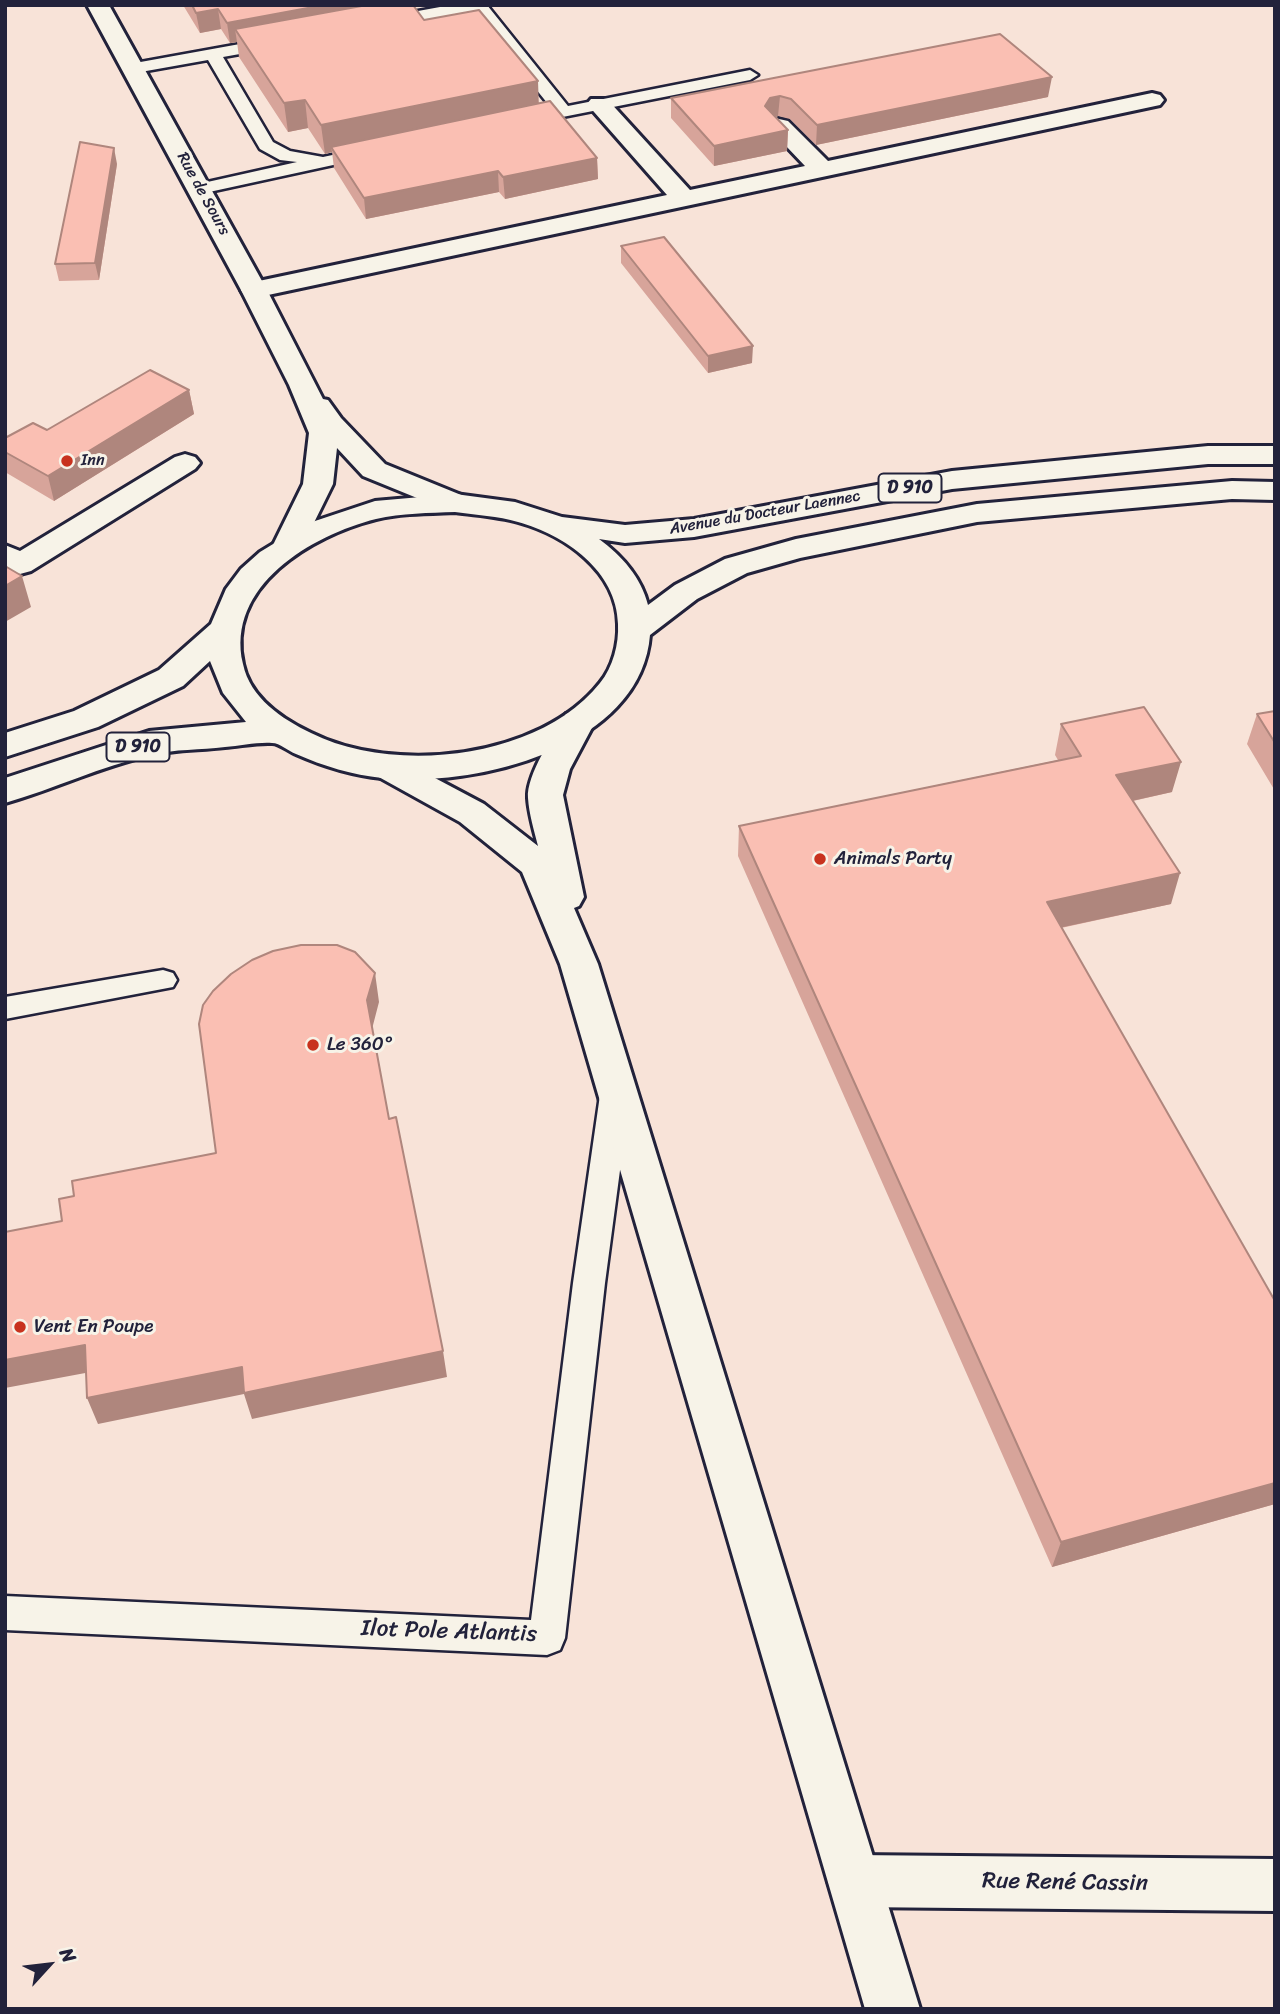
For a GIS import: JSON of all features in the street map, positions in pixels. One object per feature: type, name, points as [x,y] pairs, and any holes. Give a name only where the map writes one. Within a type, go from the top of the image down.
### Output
[{"type":"main road","name":"Rue de Sours","points":[[98,5],[135,68],[303,384]]},
{"type":"main road","points":[[254,290],[1152,100]]},
{"type":"main road","points":[[599,104],[684,199]]},
{"type":"main road","points":[[779,126],[822,170]]},
{"type":"main road","points":[[303,384],[330,424],[374,470],[455,503]]},
{"type":"main road","points":[[288,545],[318,484],[324,433],[303,384]]},
{"type":"main road","name":"Avenue du Docteur Laennec","points":[[548,522],[625,534],[694,528],[952,480],[1208,455],[1275,455]]},
{"type":"main road","points":[[5,555],[20,564],[185,463]]},
{"type":"main road","name":"D 910","points":[[636,630],[696,586],[736,566],[796,549],[977,513],[1233,490],[1275,491]]},
{"type":"main road","points":[[455,503],[504,509],[548,522],[595,550],[626,586],[636,630],[630,662],[610,694],[578,722],[524,750],[458,766],[389,768],[327,755],[276,731],[243,701],[226,665],[225,629],[236,598],[258,570],[288,545],[325,526],[366,512],[410,505],[455,503]]},
{"type":"main road","name":"D 910","points":[[5,745],[86,719],[172,678],[225,629]]},
{"type":"main road","points":[[578,722],[553,769],[545,794],[579,964]]},
{"type":"main road","name":"D 910","points":[[5,791],[149,743],[276,731]]},
{"type":"main road","points":[[389,768],[472,813],[537,865],[558,909],[579,964],[616,1085],[893,2009]]},
{"type":"main road","name":"Rue René Cassin","points":[[854,1881],[1275,1885]]},
{"type":"lane","points":[[371,25],[478,5],[563,111]]},
{"type":"lane","points":[[135,68],[292,39]]},
{"type":"lane","points":[[213,54],[266,145],[286,156],[332,160]]},
{"type":"lane","points":[[509,123],[750,75]]},
{"type":"lane","points":[[200,189],[387,149]]},
{"type":"lane","points":[[5,1008],[163,980]]},
{"type":"lane","name":"Ilot Pole Atlantis","points":[[5,1613],[547,1637],[589,1283],[616,1085]]},
{"type":"building","points":[[192,5],[324,5],[227,23],[218,9],[196,13]]},
{"type":"building","points":[[367,5],[413,5],[424,20],[479,10],[538,81],[321,125],[305,100],[284,103],[235,29]]},
{"type":"building","points":[[1000,34],[1052,77],[817,125],[791,99],[780,96],[770,98],[765,106],[788,130],[714,146],[671,98]]},
{"type":"building","points":[[550,101],[597,158],[503,177],[498,171],[364,198],[331,147]]},
{"type":"building","points":[[80,142],[114,148],[95,263],[55,264]]},
{"type":"building","points":[[664,237],[753,346],[708,356],[621,246]]},
{"type":"building","points":[[150,370],[189,390],[48,476],[5,452],[5,438],[33,423],[47,430]]},
{"type":"building","points":[[5,566],[22,576],[5,586]]},
{"type":"building","points":[[1144,707],[1181,762],[1116,775],[1180,873],[1047,902],[1275,1301],[1275,1483],[1061,1542],[739,826],[1081,756],[1061,724]]},
{"type":"building","points":[[1275,711],[1275,743],[1257,714]]},
{"type":"building","points":[[301,945],[337,945],[355,952],[375,973],[367,1000],[389,1119],[396,1117],[443,1351],[244,1393],[242,1367],[87,1398],[85,1345],[5,1360],[5,1232],[62,1221],[59,1199],[74,1196],[72,1181],[216,1153],[199,1024],[203,1005],[231,974],[252,960],[273,951]]},
{"type":"place","name":"Inn","points":[[67,461]]},
{"type":"place","name":"Animals Party","points":[[820,859]]},
{"type":"place","name":"Le 360°","points":[[313,1045]]},
{"type":"place","name":"Vent En Poupe","points":[[20,1327]]}]
